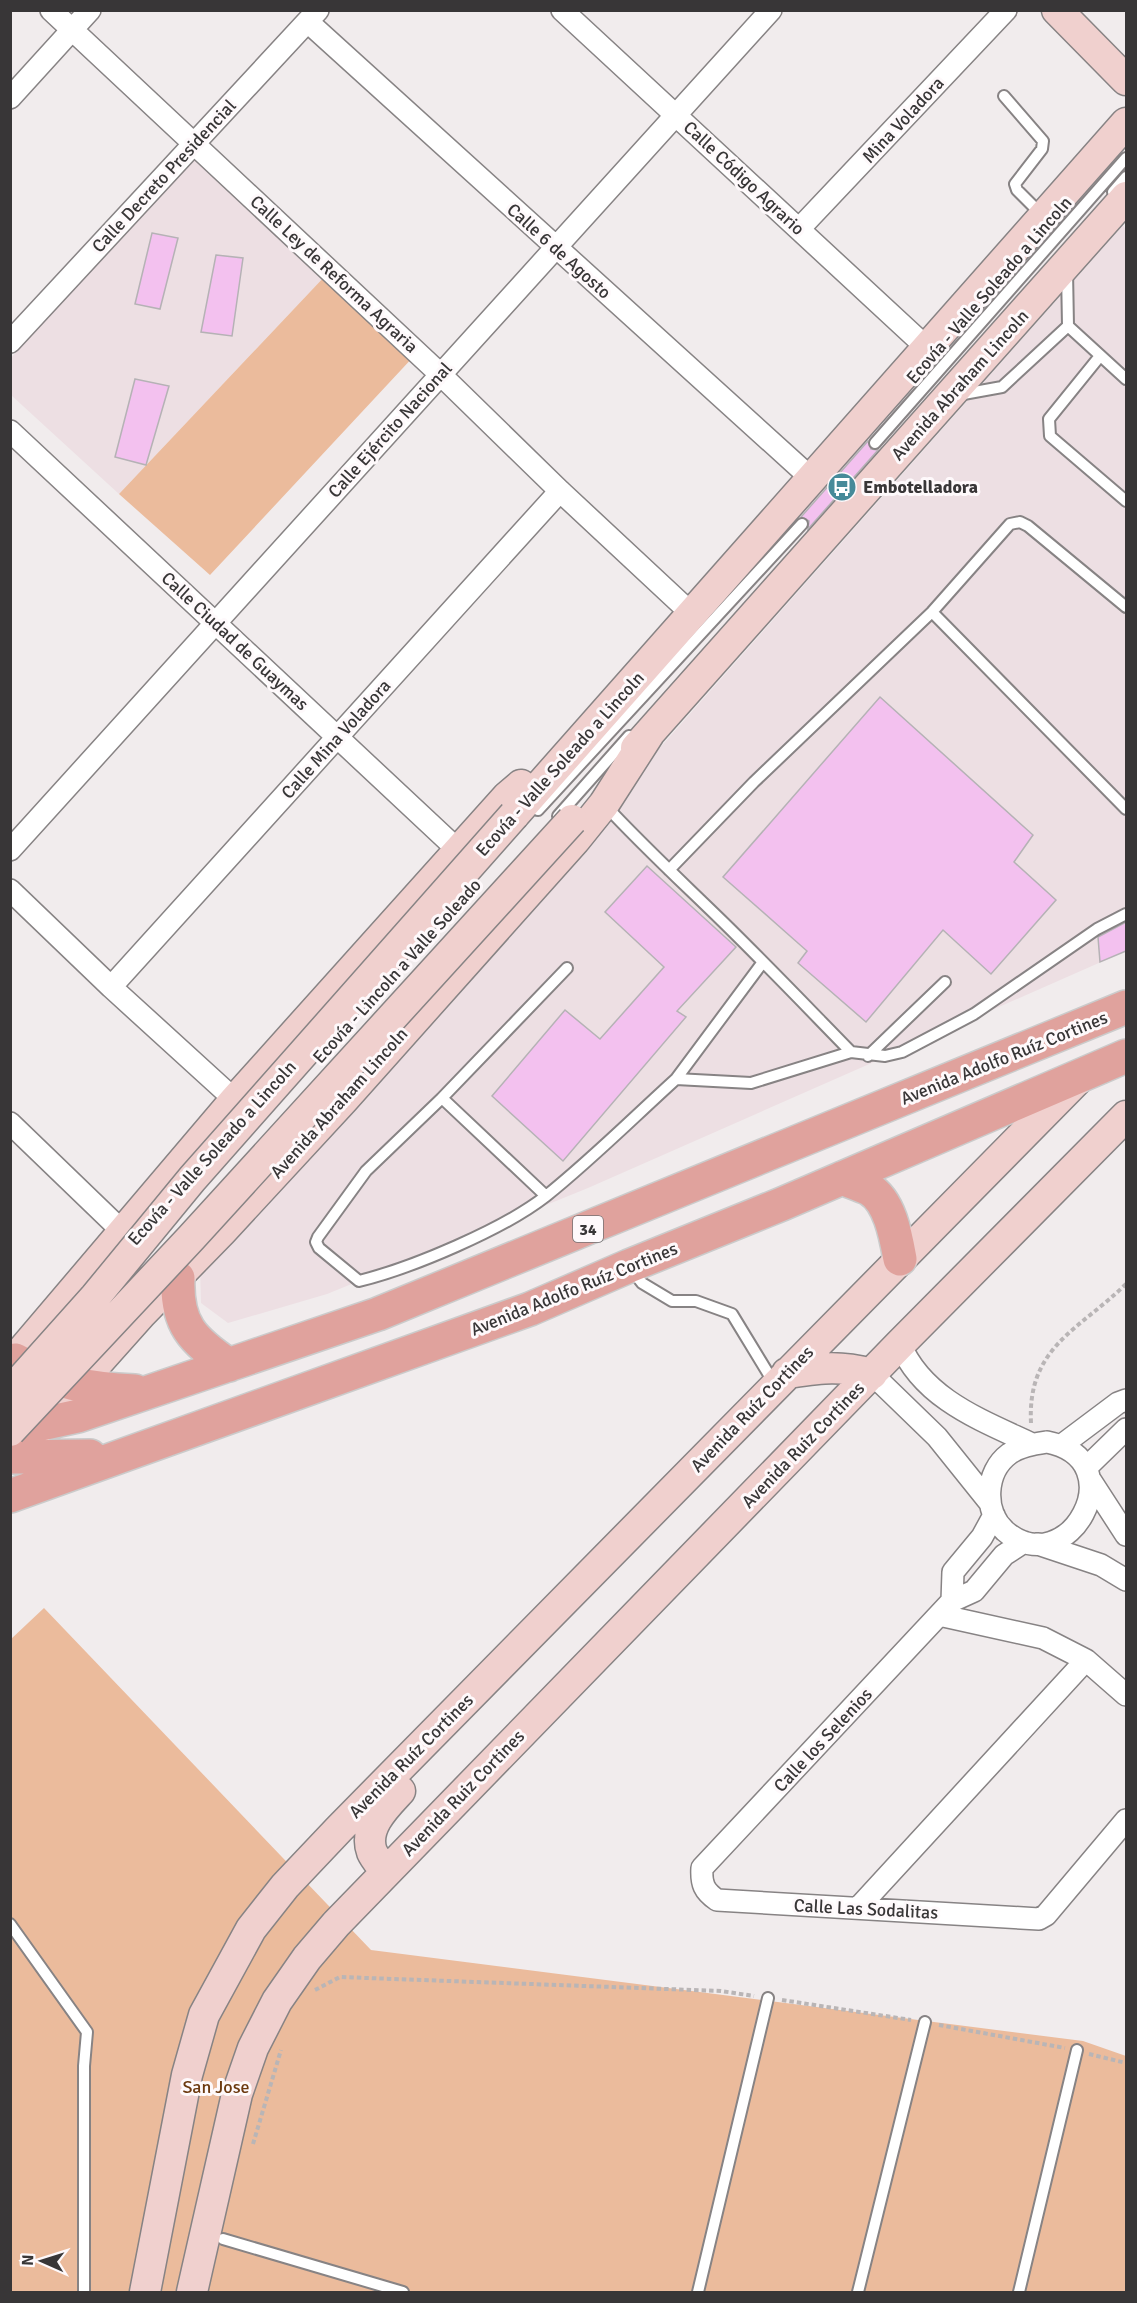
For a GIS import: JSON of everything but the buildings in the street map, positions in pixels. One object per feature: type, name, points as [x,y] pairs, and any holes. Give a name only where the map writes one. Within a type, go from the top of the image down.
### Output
[{"type":"main road","points":[[1067,17],[1126,80]]},
{"type":"main road","points":[[31,1373],[192,1179],[521,818],[575,746],[1126,123]]},
{"type":"main road","name":"Avenida Abraham Lincoln","points":[[14,1436],[560,823],[951,396],[1067,265],[1115,200]]},
{"type":"main road","name":"Avenida Abraham Lincoln","points":[[31,1373],[141,1314],[178,1278],[343,1100],[604,804],[643,731]]},
{"type":"main road","name":"Avenida Abraham Lincoln","points":[[14,1436],[31,1373],[89,1273],[122,1231],[235,1100],[507,797],[575,746]]},
{"type":"main road","points":[[1084,1072],[1126,1008]]},
{"type":"main road","name":"Avenida Adolfo Ruíz Cortines","points":[[14,1436],[378,1314],[1126,1008]]},
{"type":"main road","name":"Avenida Adolfo Ruíz Cortines","points":[[10,1496],[46,1481],[130,1455],[530,1310],[1126,1056]]},
{"type":"main road","name":"Avenida Ruíz Cortines","points":[[145,2292],[187,2075],[204,2015],[251,1929],[285,1886],[324,1845],[1084,1072]]},
{"type":"main road","points":[[782,1379],[831,1366],[872,1374],[1126,1116]]},
{"type":"main road","points":[[629,1266],[629,1243],[633,1235],[648,1225],[734,1189],[793,1144]]},
{"type":"main road","points":[[842,1178],[871,1190],[882,1204],[894,1229],[900,1258]]},
{"type":"main road","points":[[89,1273],[89,1296],[104,1311],[141,1314]]},
{"type":"main road","points":[[178,1278],[177,1297],[187,1328],[198,1342],[229,1365]]},
{"type":"main road","points":[[31,1373],[148,1392]]},
{"type":"main road","name":"Avenida Ruiz Cortines","points":[[192,2292],[237,2094],[253,2048],[277,2001],[307,1958],[386,1872],[872,1374]]},
{"type":"main road","points":[[14,1436],[56,1458],[130,1455]]},
{"type":"main road","points":[[386,1872],[372,1852],[372,1830],[379,1814],[524,1662],[545,1620]]},
{"type":"street","name":"Calle Ley de Reforma Agraria","points":[[51,10],[440,374],[560,491],[693,615]]},
{"type":"street","points":[[10,98],[90,10]]},
{"type":"street","name":"Calle Código Agrario","points":[[562,10],[927,347]]},
{"type":"street","name":"Calle Ejército Nacional","points":[[10,850],[440,374],[557,249],[771,10]]},
{"type":"street","name":"Mina Voladora","points":[[799,229],[1006,10]]},
{"type":"street","name":"Calle Decreto Presidencial","points":[[10,342],[313,16]]},
{"type":"street","name":"Calle 6 de Agosto","points":[[313,16],[557,249],[812,479]]},
{"type":"street","name":"Calle Ciudad de Guaymas","points":[[10,431],[459,851]]},
{"type":"street","name":"Calle Mina Voladora","points":[[111,987],[560,491]]},
{"type":"street","points":[[10,890],[111,987],[235,1100]]},
{"type":"street","points":[[10,1123],[122,1231]]},
{"type":"street","points":[[900,1344],[908,1363],[920,1378],[961,1411],[1032,1444]]},
{"type":"street","points":[[872,1374],[920,1378]]},
{"type":"street","points":[[872,1374],[937,1437],[992,1509],[1001,1527],[1031,1543],[1101,1565],[1126,1580]]},
{"type":"street","points":[[1062,1445],[1118,1403],[1126,1400]]},
{"type":"street","points":[[1031,1543],[1052,1542],[1066,1536],[1077,1526],[1086,1513],[1090,1499],[1089,1473],[1126,1429]]},
{"type":"street","points":[[1126,1535],[1073,1451],[1062,1445],[1047,1442],[1032,1444],[1008,1455],[999,1464],[989,1490],[992,1509],[982,1537],[953,1572],[945,1608],[1043,1638],[1086,1660],[1126,1695]]},
{"type":"street","name":"Calle los Selenios","points":[[701,1882],[702,1868],[945,1608],[974,1591],[1004,1555],[1031,1543]]},
{"type":"street","points":[[858,1908],[1086,1660]]},
{"type":"street","name":"Calle Las Sodalitas","points":[[701,1882],[706,1893],[717,1900],[1039,1919],[1046,1915],[1126,1820]]},
{"type":"lane","points":[[1004,96],[1042,141],[1042,148],[1015,184],[1017,190],[1043,217]]},
{"type":"lane","name":"Ecovía - Valle Soleado a Lincoln","points":[[875,443],[1126,158]]},
{"type":"lane","points":[[1115,200],[1126,177]]},
{"type":"lane","points":[[1067,265],[1068,326],[1126,379]]},
{"type":"lane","points":[[951,396],[1002,387],[1068,326]]},
{"type":"lane","points":[[1100,356],[1049,419],[1048,428],[1050,436],[1126,501]]},
{"type":"lane","points":[[669,870],[754,782],[932,612],[1004,528],[1020,522],[1028,526],[1126,607]]},
{"type":"lane","name":"Ecovía - Valle Soleado a Lincoln","points":[[521,818],[802,524]]},
{"type":"lane","points":[[748,604],[812,533]]},
{"type":"lane","points":[[932,612],[1126,809]]},
{"type":"lane","points":[[604,804],[850,1052]]},
{"type":"lane","points":[[676,1079],[751,1083],[850,1052],[868,1056],[902,1052],[974,1014],[1097,929],[1126,914]]},
{"type":"lane","name":"Ecovía - Lincoln a Valle Soleado","points":[[31,1373],[104,1311],[462,923]]},
{"type":"lane","points":[[567,968],[442,1098],[366,1171],[318,1238],[316,1242],[319,1248],[356,1280],[404,1266],[502,1225],[546,1196],[676,1079],[763,962]]},
{"type":"lane","points":[[868,1056],[945,982]]},
{"type":"lane","points":[[442,1098],[546,1196]]},
{"type":"lane","name":"Ecovía - Valle Soleado a Lincoln","points":[[14,1436],[31,1373],[104,1311],[175,1219]]},
{"type":"lane","points":[[629,1266],[642,1283],[672,1301],[696,1300],[732,1314],[782,1379]]},
{"type":"lane","points":[[10,1924],[87,2032],[84,2066],[84,2292]]},
{"type":"lane","points":[[698,2292],[768,1998]]},
{"type":"lane","points":[[858,2292],[925,2022]]},
{"type":"lane","points":[[1019,2292],[1077,2050]]},
{"type":"lane","points":[[224,2239],[384,2290],[403,2292]]},
{"type":"path","points":[[1032,1444],[1032,1389],[1038,1369],[1060,1341],[1126,1284]]},
{"type":"path","points":[[309,1994],[340,1977],[721,1991],[925,2022],[1077,2050],[1126,2063]]},
{"type":"path","points":[[251,2151],[286,2041]]},
{"type":"shaded area","points":[[192,153],[326,275],[119,494],[11,395],[11,358]]},
{"type":"shaded area","points":[[1123,225],[1126,230],[1126,951],[588,1188],[327,1294],[228,1323],[201,1303],[200,1267]]},
{"type":"green space","points":[[326,275],[415,355],[210,575],[119,494]]},
{"type":"green space","name":"San Jose","points":[[44,1608],[371,1950],[1083,2041],[1126,2056],[1126,2292],[11,2292],[10,1640]]},
{"type":"place","name":"Embotelladora","points":[[842,487]]}]
